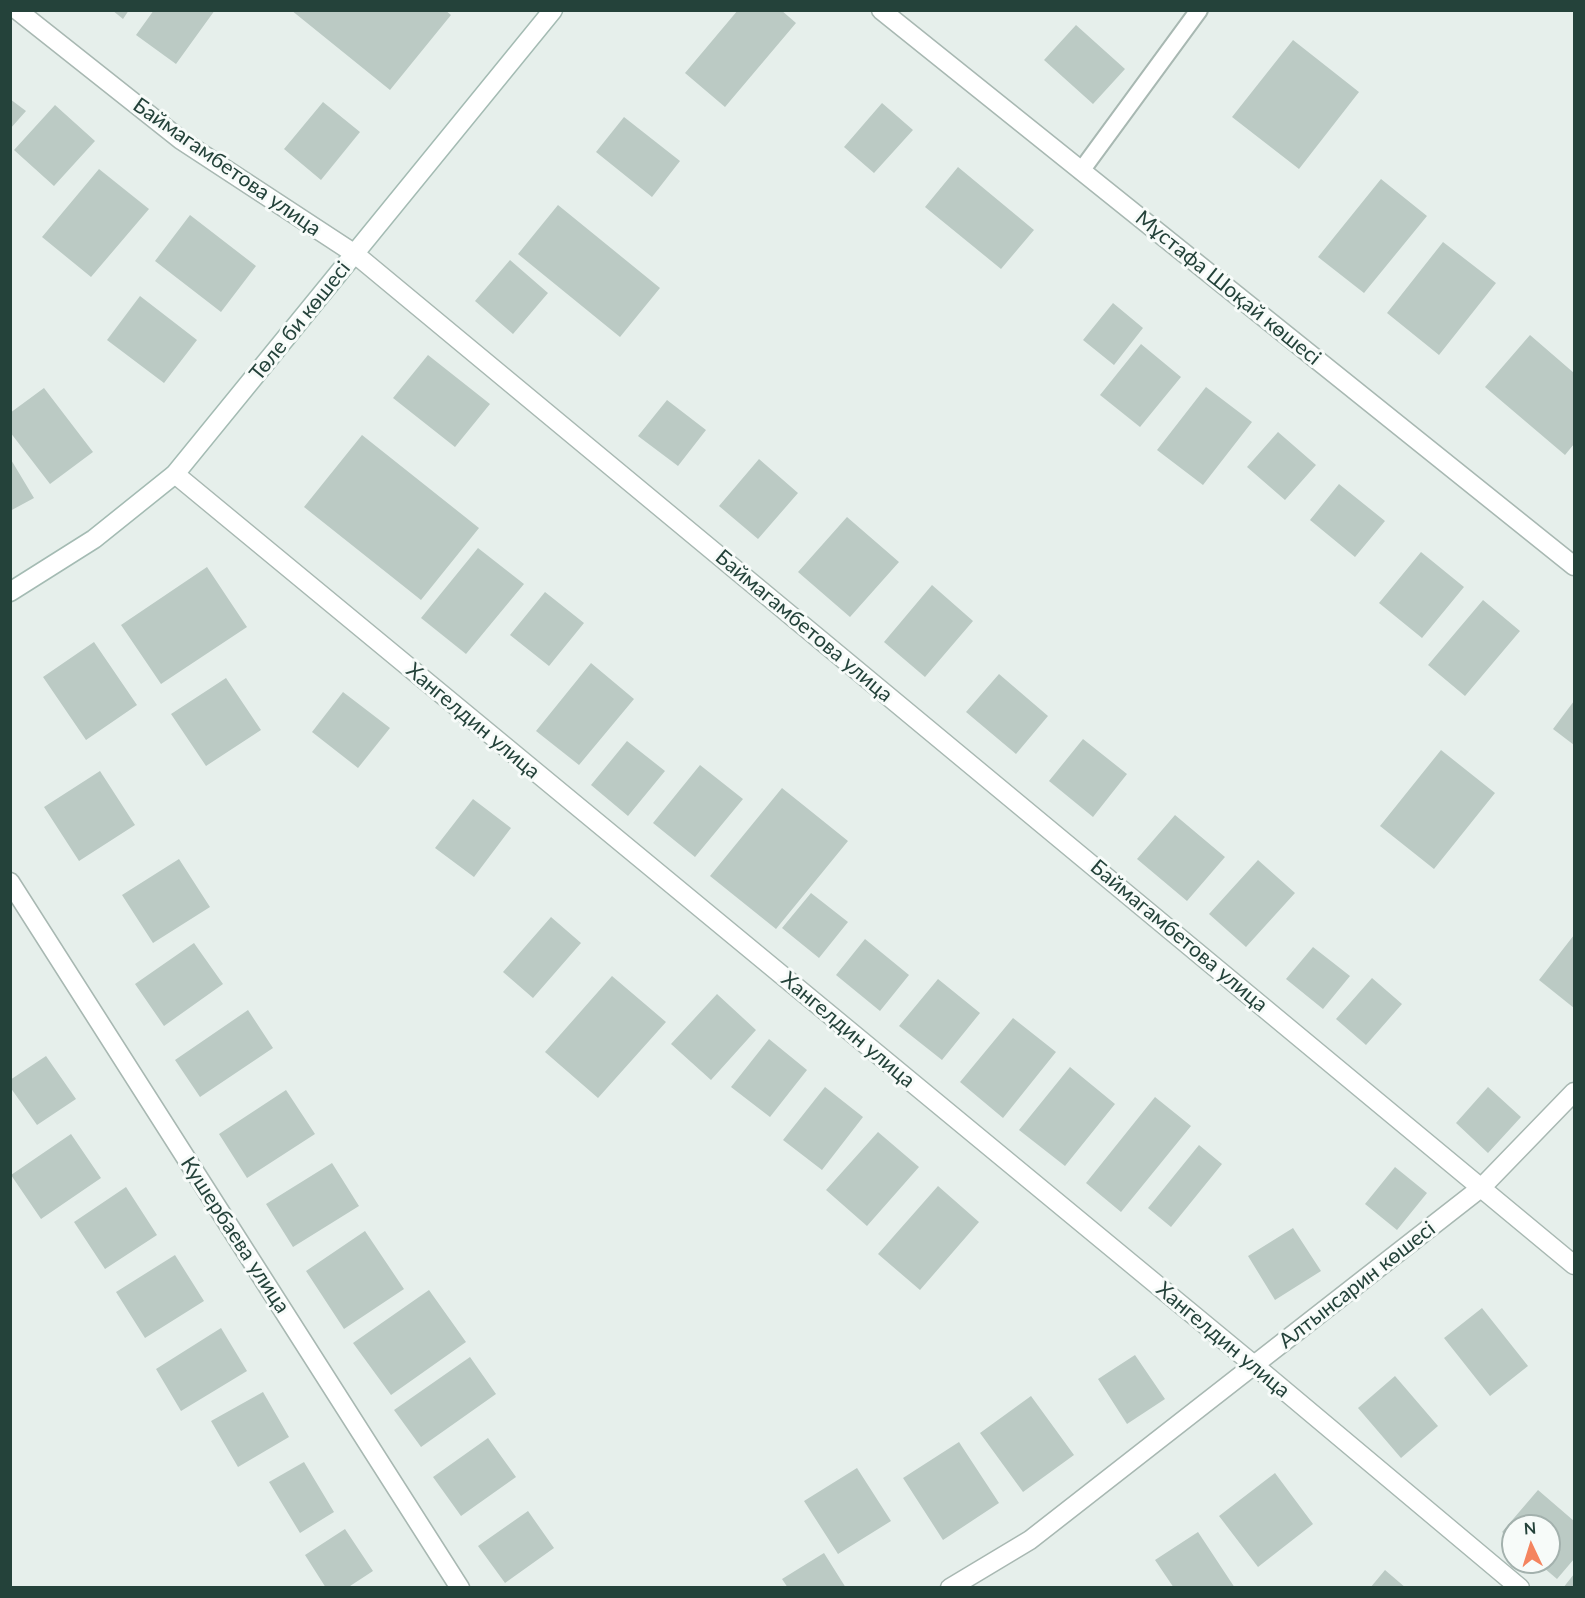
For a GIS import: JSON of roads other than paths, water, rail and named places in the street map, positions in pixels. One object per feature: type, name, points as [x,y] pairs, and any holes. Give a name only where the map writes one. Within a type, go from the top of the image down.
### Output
[{"type":"street","name":"Баймагамбетова улица","points":[[17,10],[180,140],[355,254],[1575,1265]]},
{"type":"street","name":"Төле би көшесі","points":[[10,592],[94,539],[175,474],[553,10]]},
{"type":"street","name":"Мұстафа Шоқай көшесі","points":[[881,10],[1575,566]]},
{"type":"street","name":"Хангелдин улица","points":[[175,474],[1520,1587]]},
{"type":"street","name":"Кушербаева улица","points":[[10,882],[460,1587]]},
{"type":"street","name":"Алтынсарин көшесі","points":[[950,1587],[1030,1540],[1482,1187],[1575,1092]]},
{"type":"lane","points":[[1081,171],[1199,10]]}]
